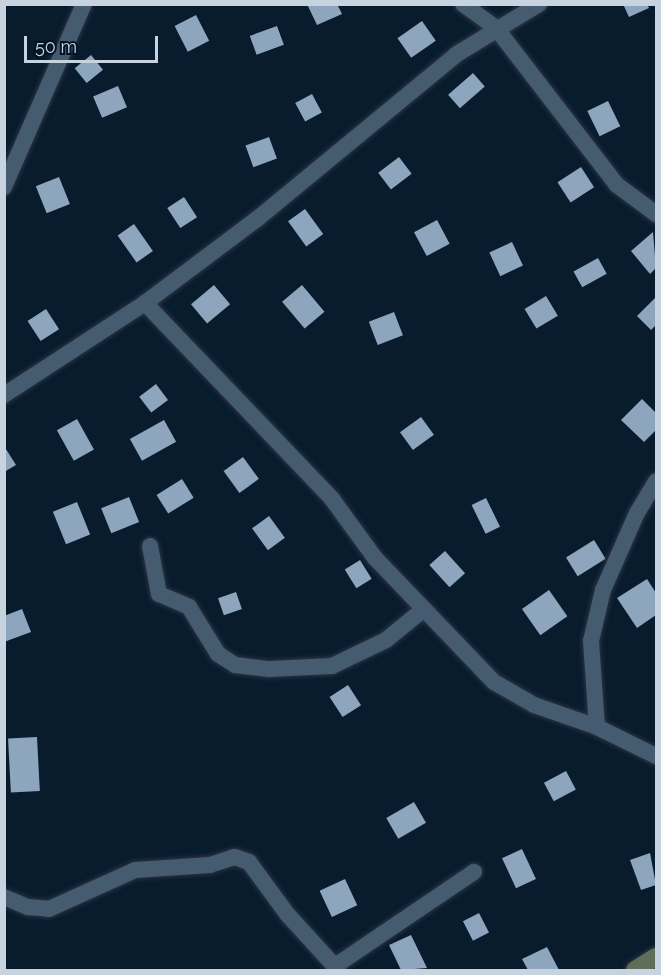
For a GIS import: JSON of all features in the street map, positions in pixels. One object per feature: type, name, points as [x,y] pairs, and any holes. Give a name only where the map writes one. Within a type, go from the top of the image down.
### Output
[{"type":"street","points":[[463,4],[496,28],[617,185],[657,214]]},
{"type":"street","points":[[4,395],[145,303],[257,219],[457,54],[496,28],[539,4]]},
{"type":"street","points":[[4,187],[85,5]]},
{"type":"street","points":[[145,303],[332,499],[375,558],[494,682],[534,705],[597,727],[657,756]]},
{"type":"street","points":[[597,727],[593,630],[603,590],[637,513],[657,481]]},
{"type":"street","points":[[150,546],[159,594],[189,607],[218,654],[235,665],[269,669],[332,666],[386,640],[424,609]]},
{"type":"street","points":[[4,897],[28,907],[49,909],[135,870],[210,865],[235,857],[249,862],[288,915],[336,968],[474,872]]},
{"type":"street","points":[[635,970],[657,957]]},
{"type":"building","points":[[307,4],[337,4],[342,14],[317,25]]},
{"type":"building","points":[[623,4],[647,4],[649,8],[629,17]]},
{"type":"building","points":[[196,15],[209,41],[188,52],[175,26]]},
{"type":"building","points":[[422,21],[436,41],[411,58],[397,38]]},
{"type":"building","points":[[277,26],[284,45],[257,55],[250,36]]},
{"type":"building","points":[[91,55],[103,70],[87,83],[75,68]]},
{"type":"building","points":[[473,73],[485,87],[460,108],[448,95]]},
{"type":"building","points":[[118,86],[127,107],[102,118],[93,97]]},
{"type":"building","points":[[312,94],[322,113],[305,121],[295,103]]},
{"type":"building","points":[[608,101],[620,126],[600,136],[587,111]]},
{"type":"building","points":[[269,137],[277,159],[253,167],[246,146]]},
{"type":"building","points":[[399,157],[412,174],[391,189],[378,173]]},
{"type":"building","points":[[581,167],[594,187],[571,202],[558,182]]},
{"type":"building","points":[[59,177],[70,204],[47,213],[36,186]]},
{"type":"building","points":[[184,197],[197,217],[180,228],[167,208]]},
{"type":"building","points":[[305,209],[323,234],[306,246],[288,221]]},
{"type":"building","points":[[437,220],[450,244],[427,256],[414,232]]},
{"type":"building","points":[[134,224],[153,251],[137,263],[118,235]]},
{"type":"building","points":[[653,232],[656,268],[650,274],[631,251]]},
{"type":"building","points":[[512,242],[523,266],[500,276],[489,253]]},
{"type":"building","points":[[598,258],[607,274],[582,287],[574,272]]},
{"type":"building","points":[[214,285],[230,304],[207,323],[191,304]]},
{"type":"building","points":[[302,285],[324,312],[305,329],[282,302]]},
{"type":"building","points":[[546,296],[558,316],[536,329],[525,309]]},
{"type":"building","points":[[656,297],[656,325],[651,330],[637,316]]},
{"type":"building","points":[[46,309],[59,329],[41,341],[28,321]]},
{"type":"building","points":[[394,312],[403,335],[378,345],[369,322]]},
{"type":"building","points":[[156,384],[168,400],[151,413],[139,397]]},
{"type":"building","points":[[642,399],[656,413],[656,430],[644,442],[621,420]]},
{"type":"building","points":[[421,417],[434,435],[413,450],[400,432]]},
{"type":"building","points":[[77,419],[94,450],[74,461],[57,430]]},
{"type":"building","points":[[164,420],[176,442],[142,461],[130,439]]},
{"type":"building","points":[[4,446],[16,465],[4,472]]},
{"type":"building","points":[[243,457],[259,479],[239,493],[224,471]]},
{"type":"building","points":[[182,479],[194,498],[168,514],[157,495]]},
{"type":"building","points":[[129,497],[139,522],[111,533],[101,508]]},
{"type":"building","points":[[486,498],[500,527],[486,534],[472,505]]},
{"type":"building","points":[[77,502],[90,534],[66,544],[53,512]]},
{"type":"building","points":[[269,516],[285,538],[268,550],[252,528]]},
{"type":"building","points":[[594,540],[606,559],[578,576],[566,557]]},
{"type":"building","points":[[445,551],[465,573],[449,587],[429,565]]},
{"type":"building","points":[[360,560],[372,579],[356,588],[345,570]]},
{"type":"building","points":[[647,579],[656,593],[656,615],[637,628],[617,598]]},
{"type":"building","points":[[549,590],[567,616],[540,635],[522,609]]},
{"type":"building","points":[[236,592],[242,609],[224,615],[218,598]]},
{"type":"building","points":[[22,609],[31,632],[4,642],[4,616]]},
{"type":"building","points":[[348,685],[361,705],[343,717],[330,697]]},
{"type":"building","points":[[37,737],[40,791],[11,792],[8,739]]},
{"type":"building","points":[[566,771],[576,790],[554,801],[544,783]]},
{"type":"building","points":[[414,802],[426,823],[398,839],[386,818]]},
{"type":"building","points":[[522,849],[536,879],[516,888],[502,858]]},
{"type":"building","points":[[650,853],[656,885],[641,890],[630,860]]},
{"type":"building","points":[[345,879],[357,905],[332,917],[320,891]]},
{"type":"building","points":[[479,913],[489,933],[473,941],[463,921]]},
{"type":"building","points":[[411,935],[427,968],[401,970],[389,945]]},
{"type":"building","points":[[547,947],[559,970],[528,970],[522,959]]}]
